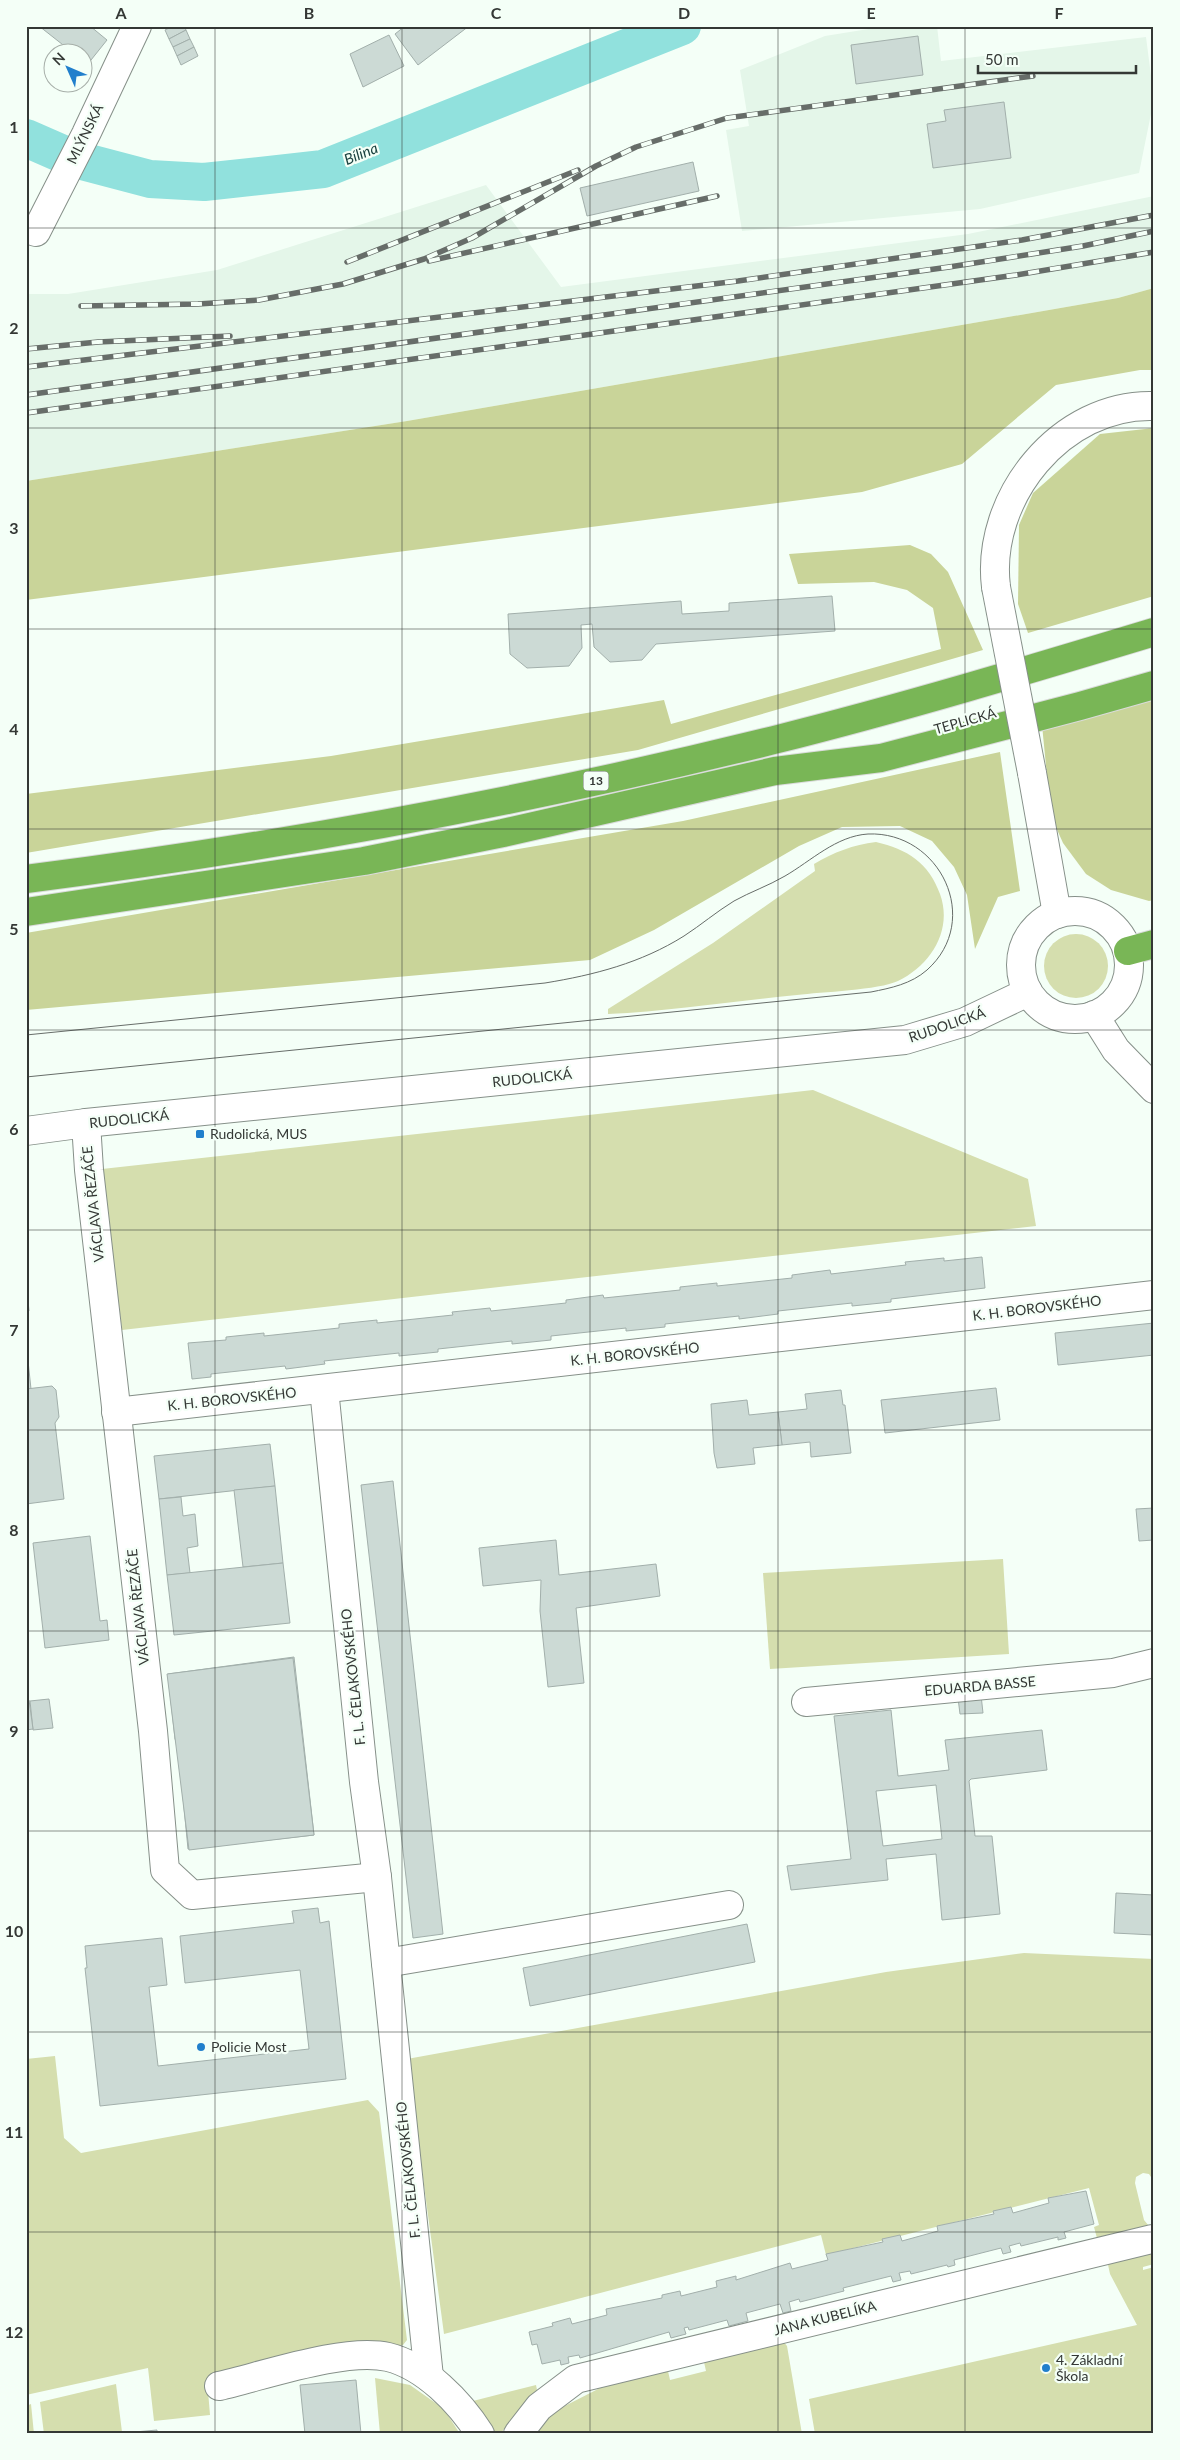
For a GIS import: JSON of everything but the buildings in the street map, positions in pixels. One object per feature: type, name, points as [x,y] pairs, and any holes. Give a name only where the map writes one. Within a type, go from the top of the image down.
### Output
[{"type":"highway","points":[[774,740],[890,693],[1154,615]]},
{"type":"highway","name":"13","points":[[26,879],[234,850],[481,806],[774,740],[893,708],[1154,632]]},
{"type":"highway","name":"TEPLICKÁ","points":[[775,771],[937,729],[1154,667]]},
{"type":"highway","points":[[775,771],[858,761],[916,750],[1154,684]]},
{"type":"highway","name":"13","points":[[26,912],[364,861],[503,833],[775,771]]},
{"type":"highway","points":[[1128,952],[1154,944]]},
{"type":"street","name":"MLÝNSKÁ","points":[[26,229],[36,232],[86,134],[136,26]]},
{"type":"street","points":[[1058,914],[993,567],[1000,524],[1013,494],[1031,467],[1052,445],[1085,424],[1126,407],[1154,406]]},
{"type":"street","points":[[1075,911],[1084,912],[1093,914],[1108,922],[1120,935],[1128,952],[1129,967],[1126,982],[1119,996],[1108,1007],[1094,1015],[1080,1018],[1064,1018],[1050,1012],[1038,1004],[1028,992],[1022,977],[1021,961],[1025,946],[1032,932],[1044,921],[1058,914],[1075,911]]},
{"type":"street","name":"RUDOLICKÁ","points":[[26,1131],[86,1123],[905,1040],[965,1022],[1028,992]]},
{"type":"street","points":[[1094,1015],[1116,1050],[1154,1090]]},
{"type":"street","name":"VÁCLAVA ŘEZÁČE","points":[[86,1123],[116,1412],[152,1722],[165,1870],[192,1895],[377,1877]]},
{"type":"street","name":"K. H. BOROVSKÉHO","points":[[116,1412],[1154,1295]]},
{"type":"street","name":"F. L. ČELAKOVSKÉHO","points":[[324,1389],[364,1782],[377,1877],[429,2377]]},
{"type":"street","name":"EDUARDA BASSE","points":[[806,1702],[1113,1673],[1154,1663]]},
{"type":"street","points":[[386,1963],[729,1905]]},
{"type":"street","name":"JANA KUBELÍKA","points":[[518,2434],[539,2407],[576,2379],[1152,2239]]},
{"type":"street","points":[[219,2386],[346,2355],[387,2357],[429,2377],[471,2419],[480,2434]]},
{"type":"shaded area","points":[[887,26],[937,26],[941,61],[1146,37],[1154,99],[1139,173],[980,209],[742,231],[726,130],[749,126],[740,70],[825,36]]},
{"type":"shaded area","points":[[486,185],[561,287],[968,234],[1154,196],[1154,288],[1118,298],[407,421],[26,481],[26,294],[68,294],[217,270]]},
{"type":"green space","points":[[1154,288],[1154,370],[1140,370],[1056,385],[962,464],[862,492],[26,600],[26,481],[407,421],[1118,298]]},
{"type":"green space","points":[[1154,428],[1154,596],[1028,633],[1018,604],[1019,525],[1033,493],[1100,434]]},
{"type":"green space","points":[[910,545],[931,554],[948,572],[983,650],[638,750],[26,853],[26,794],[331,756],[664,700],[671,724],[941,649],[933,608],[907,590],[874,582],[798,584],[789,554]]},
{"type":"green space","points":[[1154,695],[1154,900],[1149,901],[1111,890],[1086,874],[1063,843],[1051,816],[1042,725]]},
{"type":"green space","points":[[1000,752],[1020,891],[998,897],[975,949],[967,895],[954,867],[932,841],[900,826],[842,827],[799,846],[654,930],[590,960],[26,1010],[26,933],[683,821]]},
{"type":"green space","points":[[876,842],[898,849],[916,859],[930,874],[940,894],[944,921],[941,933],[929,956],[910,974],[889,984],[864,989],[773,997],[655,1011],[608,1014],[608,1009],[713,943],[815,871],[814,864],[844,850]]},
{"type":"green space","points":[[1076,934],[1094,940],[1102,948],[1108,966],[1102,984],[1094,992],[1076,998],[1058,992],[1050,984],[1044,966],[1050,948],[1058,940]]},
{"type":"green space","points":[[813,1090],[1028,1179],[1036,1226],[122,1330],[102,1169]]},
{"type":"green space","points":[[1003,1559],[1009,1654],[770,1669],[763,1573]]},
{"type":"green space","points":[[1024,1953],[1154,1959],[1154,2171],[1151,2172],[1153,2180],[1149,2174],[1143,2173],[1136,2177],[1135,2183],[1144,2220],[1149,2226],[1098,2242],[1094,2227],[1099,2225],[1089,2188],[826,2255],[821,2235],[444,2334],[407,2059],[886,1972]]},
{"type":"green space","points":[[55,2056],[64,2138],[81,2153],[368,2100],[379,2112],[407,2340],[403,2345],[388,2347],[353,2345],[207,2379],[210,2415],[154,2421],[148,2368],[26,2395],[26,2059]]},
{"type":"green space","name":"4. Základní Škola","points":[[1150,2248],[1154,2264],[1143,2267],[1143,2270],[1154,2267],[1154,2434],[815,2434],[809,2399],[1137,2325],[1110,2274],[1107,2260]]},
{"type":"green space","points":[[783,2341],[787,2346],[802,2434],[536,2434],[551,2413],[600,2388],[668,2371],[670,2380],[706,2371],[704,2362]]},
{"type":"green space","points":[[375,2378],[410,2385],[444,2409],[460,2434],[380,2434]]},
{"type":"green space","points":[[116,2384],[122,2432],[44,2434],[40,2402]]},
{"type":"green space","points":[[536,2385],[537,2390],[500,2434],[495,2434],[473,2401]]},
{"type":"green space","points":[[31,2404],[34,2434],[26,2434],[26,2406]]},
{"type":"waterway","name":"Bílina","points":[[26,138],[74,159],[150,179],[204,182],[323,169],[682,26]]},
{"type":"tram line","points":[[26,1035],[545,983],[599,972],[651,954],[690,932],[734,901],[785,876],[824,850],[845,839],[868,834],[894,837],[915,847],[933,863],[946,882],[952,904],[952,927],[943,950],[927,970],[908,982],[871,992],[26,1077]]},
{"type":"railway","points":[[81,306],[198,304],[259,300],[343,284],[424,259],[472,238],[596,166],[636,147],[727,118],[1033,76]]},
{"type":"railway","points":[[347,262],[578,170]]},
{"type":"railway","points":[[429,261],[717,196]]},
{"type":"railway","points":[[26,367],[738,281],[1022,240],[1154,215]]},
{"type":"railway","points":[[26,395],[949,267],[1083,246],[1154,231]]},
{"type":"railway","points":[[26,413],[1016,275],[1154,252]]},
{"type":"railway","points":[[26,349],[98,342],[230,336]]},
{"type":"place","name":"Rudolická, MUS","points":[[200,1134]]},
{"type":"place","name":"Policie Most","points":[[201,2047]]},
{"type":"place","name":"4. Základní Škola","points":[[1046,2368]]}]
